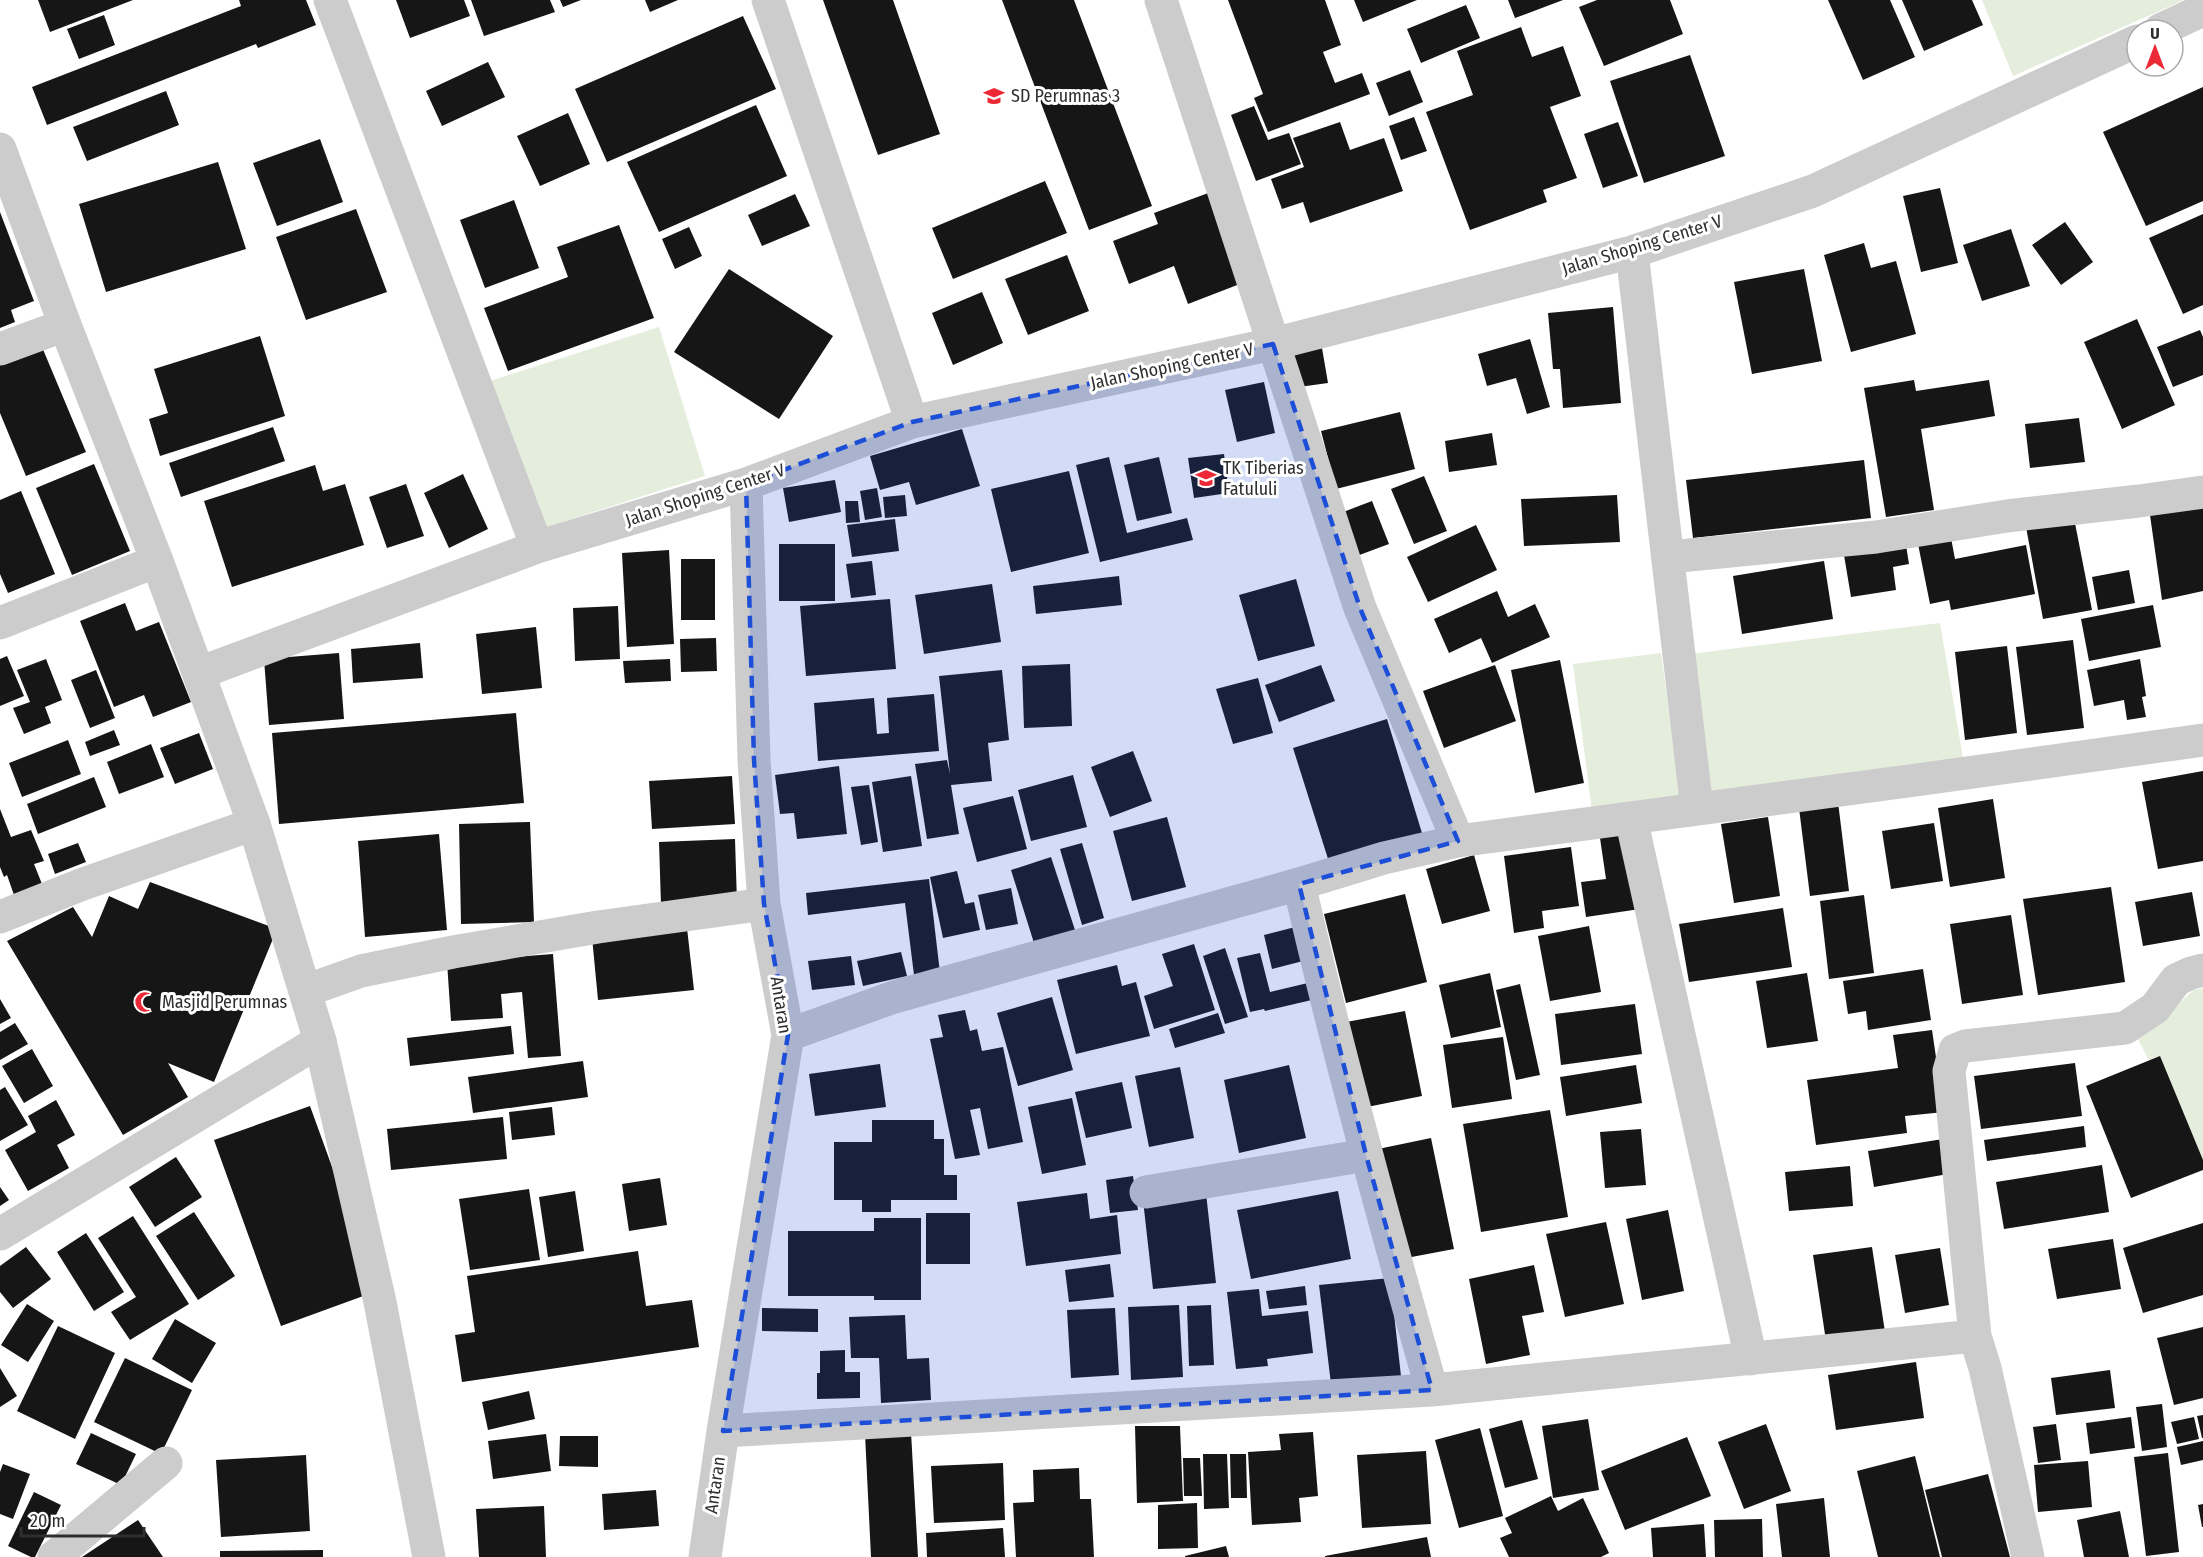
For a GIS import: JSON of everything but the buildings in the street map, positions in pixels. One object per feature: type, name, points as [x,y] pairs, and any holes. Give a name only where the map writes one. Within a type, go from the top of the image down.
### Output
[{"type":"street","points":[[330,0],[537,547]]},
{"type":"street","points":[[768,0],[912,422]]},
{"type":"street","points":[[1161,0],[1360,608],[1458,841]]},
{"type":"street","points":[[2185,18],[2203,10]]},
{"type":"street","name":"Jalan Shoping Center V","points":[[199,673],[537,547],[746,484],[912,422],[1273,344],[1632,252],[1813,191],[2125,47]]},
{"type":"street","points":[[0,149],[65,325],[157,561],[254,824],[305,991],[320,1041],[380,1302],[429,1557]]},
{"type":"street","points":[[1632,252],[1697,809]]},
{"type":"street","points":[[0,349],[65,325]]},
{"type":"street","name":"Antaran","points":[[705,1557],[723,1431],[788,1035],[764,904],[754,760],[746,484]]},
{"type":"street","points":[[1669,557],[1876,537],[2007,516],[2203,492]]},
{"type":"street","points":[[0,623],[157,561]]},
{"type":"street","points":[[788,1035],[894,997],[1299,884],[1384,858],[1458,841],[2203,740]]},
{"type":"street","points":[[1631,818],[1751,1359]]},
{"type":"street","points":[[0,917],[83,884],[254,824]]},
{"type":"street","points":[[1299,884],[1330,1020],[1432,1390]]},
{"type":"street","points":[[305,991],[361,971],[453,952],[598,927],[764,904]]},
{"type":"street","points":[[2028,1557],[1985,1368],[1975,1336],[1949,1071],[1955,1050],[1965,1046],[2125,1028],[2155,1008],[2176,980],[2203,970]]},
{"type":"street","points":[[0,1234],[320,1041]]},
{"type":"street","points":[[1146,1192],[1366,1155]]},
{"type":"street","points":[[723,1431],[1432,1390],[1975,1336]]},
{"type":"street","points":[[54,1557],[166,1463]]},
{"type":"highlighted area","points":[[1273,344],[1360,608],[1458,841],[1299,884],[1366,1155],[1432,1390],[723,1431],[788,1035],[764,904],[754,760],[746,484],[912,422]]},
{"type":"green space","points":[[1982,0],[2184,0],[2144,18],[2125,18],[2125,26],[2013,76]]},
{"type":"green space","points":[[659,327],[705,476],[541,529],[490,381]]},
{"type":"green space","points":[[1940,623],[1964,764],[1708,791],[1690,654]]},
{"type":"green space","points":[[1661,653],[1681,800],[1592,811],[1573,664]]},
{"type":"green space","points":[[2203,988],[2203,1166],[2138,1039],[2194,990]]},
{"type":"place","name":"SD Perumnas 3","points":[[994,96]]},
{"type":"place","name":"TK Tiberias Fatululi","points":[[1206,478]]},
{"type":"place","name":"Masjid Perumnas","points":[[145,1002]]}]
